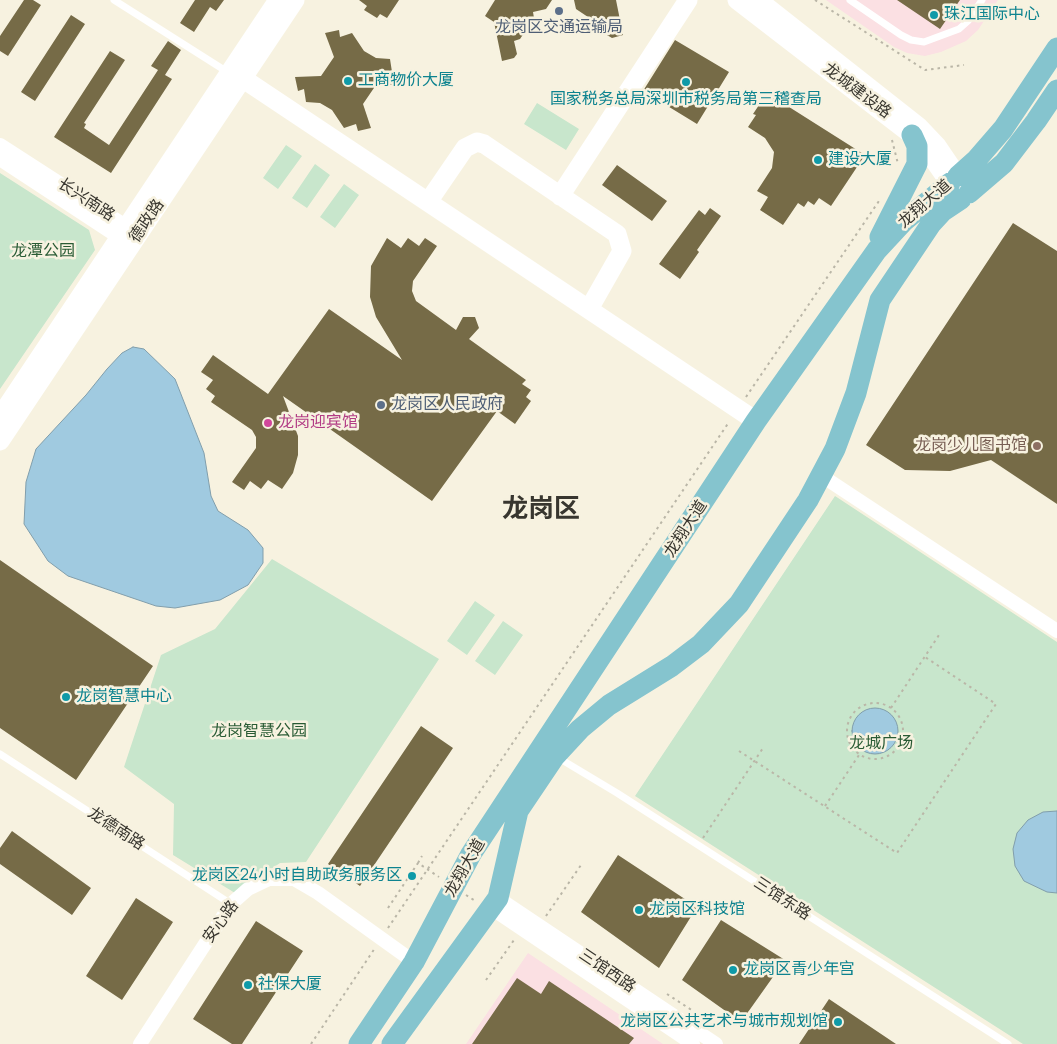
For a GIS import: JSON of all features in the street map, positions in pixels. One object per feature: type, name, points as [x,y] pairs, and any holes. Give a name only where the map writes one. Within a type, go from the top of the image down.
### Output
[{"type":"main road","name":"德政路","points":[[236,75],[278,0]]},
{"type":"main road","name":"德政路","points":[[0,417],[236,75],[294,0]]},
{"type":"main road","points":[[560,196],[688,0]]},
{"type":"main road","name":"龙城建设路","points":[[737,0],[912,135],[959,188]]},
{"type":"main road","name":"龙城建设路","points":[[758,0],[919,127],[937,146],[959,188]]},
{"type":"main road","name":"龙翔大道","points":[[392,1044],[494,903],[518,811],[555,756],[580,729],[609,705],[687,655],[728,618],[740,604],[822,476],[856,393],[880,300],[931,224],[959,188],[977,159],[1003,129],[1057,48]]},
{"type":"main road","points":[[236,75],[756,421]]},
{"type":"main road","name":"龙翔大道","points":[[359,1044],[414,962],[471,854],[756,421],[865,265],[903,222],[1004,163],[1057,90]]},
{"type":"main road","points":[[865,265],[915,170],[918,152],[912,135]]},
{"type":"main road","points":[[428,202],[465,148],[477,142],[484,144],[613,230],[622,244],[619,259],[589,309]]},
{"type":"main road","name":"德政路","points":[[0,441],[127,235]]},
{"type":"street","name":"长兴南路","points":[[0,145],[127,235]]},
{"type":"street","name":"长兴南路","points":[[0,159],[127,235]]},
{"type":"street","points":[[822,476],[1057,631]]},
{"type":"street","name":"安心路","points":[[140,1044],[231,904],[248,889],[270,880],[294,879],[318,893],[414,962]]},
{"type":"street","name":"三馆西路","points":[[494,903],[689,1039],[716,1044]]},
{"type":"lane","points":[[114,0],[236,75]]},
{"type":"lane","points":[[850,0],[900,35],[911,40],[924,42],[959,29],[968,22],[982,0]]},
{"type":"lane","name":"龙德南路","points":[[0,754],[231,904]]},
{"type":"lane","name":"三馆东路","points":[[555,756],[698,845],[1008,1044]]},
{"type":"path","points":[[816,0],[926,70],[964,65]]},
{"type":"path","points":[[890,133],[900,170]]},
{"type":"path","points":[[311,1044],[883,195]]},
{"type":"path","points":[[891,708],[939,635]]},
{"type":"path","points":[[739,751],[897,853],[996,704],[925,657]]},
{"type":"path","points":[[869,704],[884,704],[891,708],[896,712],[903,726],[903,733],[898,747],[894,752],[880,759],[873,759],[859,754],[850,744],[847,737],[851,716],[856,710],[869,704]]},
{"type":"path","points":[[698,845],[763,748]]},
{"type":"path","points":[[825,806],[859,754]]},
{"type":"path","points":[[418,863],[422,856]]},
{"type":"path","points":[[542,923],[581,865]]},
{"type":"path","points":[[486,980],[514,940]]},
{"type":"shaded area","points":[[826,0],[998,0],[978,30],[966,41],[941,52],[925,56],[907,53],[894,47]]},
{"type":"shaded area","points":[[528,953],[663,1044],[466,1044]]},
{"type":"green space","points":[[537,103],[579,129],[566,150],[524,124]]},
{"type":"green space","points":[[286,145],[302,156],[278,189],[263,178]]},
{"type":"green space","points":[[315,164],[330,175],[307,208],[292,198]]},
{"type":"green space","name":"龙潭公园","points":[[0,173],[89,230],[95,250],[0,389]]},
{"type":"green space","points":[[344,184],[359,195],[335,228],[320,217]]},
{"type":"green space","name":"龙城广场","points":[[835,496],[1057,642],[1057,1044],[1023,1044],[635,796]]},
{"type":"green space","name":"龙岗智慧公园","points":[[272,559],[439,659],[306,862],[280,863],[235,893],[173,855],[174,804],[124,767],[161,655],[215,629]]},
{"type":"green space","points":[[475,601],[495,615],[467,655],[447,641]]},
{"type":"green space","points":[[503,621],[523,635],[495,675],[475,661]]},
{"type":"water","points":[[133,347],[144,349],[175,379],[204,453],[211,496],[218,511],[248,530],[263,548],[263,563],[248,585],[220,600],[175,608],[156,606],[68,576],[48,561],[24,524],[26,482],[36,449],[122,353]]},
{"type":"water","points":[[870,708],[880,708],[894,718],[898,731],[894,744],[888,750],[880,754],[870,754],[856,744],[852,736],[852,726],[862,712]]},
{"type":"water","points":[[1057,811],[1057,893],[1047,892],[1024,881],[1015,866],[1013,849],[1017,833],[1028,820],[1043,812]]},
{"type":"building","points":[[24,0],[33,0],[41,5],[8,56],[0,51],[0,36]]},
{"type":"building","points":[[195,0],[224,0],[216,11],[210,7],[194,32],[180,23]]},
{"type":"building","points":[[359,0],[399,0],[387,18],[380,14],[377,18],[364,10],[367,6]]},
{"type":"building","points":[[495,0],[552,0],[546,9],[533,12],[534,18],[520,39],[514,41],[517,54],[514,58],[502,61],[494,22],[485,16]]},
{"type":"building","points":[[574,0],[616,0],[623,35],[612,38],[607,35],[604,22],[597,23],[576,9]]},
{"type":"building","name":"珠江国际中心","points":[[897,0],[960,0],[940,29]]},
{"type":"building","points":[[71,15],[85,24],[35,101],[21,92]]},
{"type":"building","name":"工商物价大厦","points":[[339,30],[340,37],[352,33],[364,51],[376,58],[390,59],[392,72],[399,70],[401,85],[376,85],[363,104],[371,128],[358,131],[356,124],[344,128],[332,110],[320,103],[306,102],[304,89],[298,91],[295,77],[321,76],[334,57],[325,33]]},
{"type":"building","name":"国家税务总局深圳市税务局第三稽查局","points":[[675,40],[729,72],[697,124],[643,91]]},
{"type":"building","points":[[168,41],[181,50],[165,75],[172,79],[111,173],[54,137],[110,51],[125,60],[84,123],[86,124],[84,128],[109,145],[158,70],[151,66]]},
{"type":"building","name":"建设大厦","points":[[767,93],[865,155],[831,206],[819,198],[814,205],[808,201],[804,207],[798,203],[783,225],[760,210],[768,197],[757,191],[772,168],[774,152],[765,138],[748,127],[756,115],[753,114]]},
{"type":"building","points":[[617,165],[667,201],[652,221],[602,185]]},
{"type":"building","points":[[710,208],[721,216],[697,250],[699,252],[680,279],[659,264],[699,210],[705,215]]},
{"type":"building","points":[[1013,223],[1057,251],[1057,504],[991,460],[950,471],[905,470],[866,445]]},
{"type":"building","points":[[387,238],[401,248],[408,238],[419,246],[425,238],[437,246],[413,281],[412,291],[416,301],[456,330],[463,317],[475,317],[479,328],[469,339],[526,380],[522,384],[531,390],[526,397],[531,401],[515,424],[497,411],[432,501],[283,396],[298,436],[298,455],[293,473],[282,489],[268,480],[261,489],[250,481],[244,490],[232,482],[256,448],[256,437],[252,430],[211,402],[215,396],[206,389],[213,380],[201,372],[213,355],[268,394],[329,309],[402,360],[376,317],[370,297],[371,266]]},
{"type":"building","name":"龙岗智慧中心","points":[[0,560],[153,666],[76,780],[0,728]]},
{"type":"building","points":[[421,726],[453,748],[360,886],[328,864]]},
{"type":"building","points":[[12,831],[91,888],[72,915],[0,864],[0,848]]},
{"type":"building","name":"龙岗区科技馆","points":[[618,855],[697,907],[659,968],[581,912]]},
{"type":"building","points":[[136,898],[173,922],[122,1000],[86,976]]},
{"type":"building","name":"龙岗区青少年宫","points":[[721,920],[785,960],[741,1022],[682,980]]},
{"type":"building","name":"社保大厦","points":[[256,921],[303,951],[242,1044],[232,1044],[193,1019]]},
{"type":"building","points":[[517,978],[541,994],[549,981],[634,1038],[629,1044],[472,1044]]},
{"type":"building","name":"龙岗区公共艺术与城市规划馆","points":[[829,999],[896,1044],[799,1044]]},
{"type":"place","name":"龙岗区交通运输局","points":[[559,11]]},
{"type":"place","name":"珠江国际中心","points":[[934,15]]},
{"type":"place","name":"工商物价大厦","points":[[348,81]]},
{"type":"place","name":"国家税务总局深圳市税务局第三稽查局","points":[[686,82]]},
{"type":"place","name":"建设大厦","points":[[818,160]]},
{"type":"place","name":"龙岗区人民政府","points":[[381,405]]},
{"type":"place","name":"龙岗迎宾馆","points":[[268,423]]},
{"type":"place","name":"龙岗少儿图书馆","points":[[1037,446]]},
{"type":"place","name":"龙岗智慧中心","points":[[66,697]]},
{"type":"place","name":"龙岗区24小时自助政务服务区","points":[[412,876]]},
{"type":"place","name":"龙岗区科技馆","points":[[639,910]]},
{"type":"place","name":"龙岗区青少年宫","points":[[733,970]]},
{"type":"place","name":"社保大厦","points":[[248,985]]},
{"type":"place","name":"龙岗区公共艺术与城市规划馆","points":[[838,1022]]},
{"type":"district","name":"龙岗区","points":[[541,510]]}]
